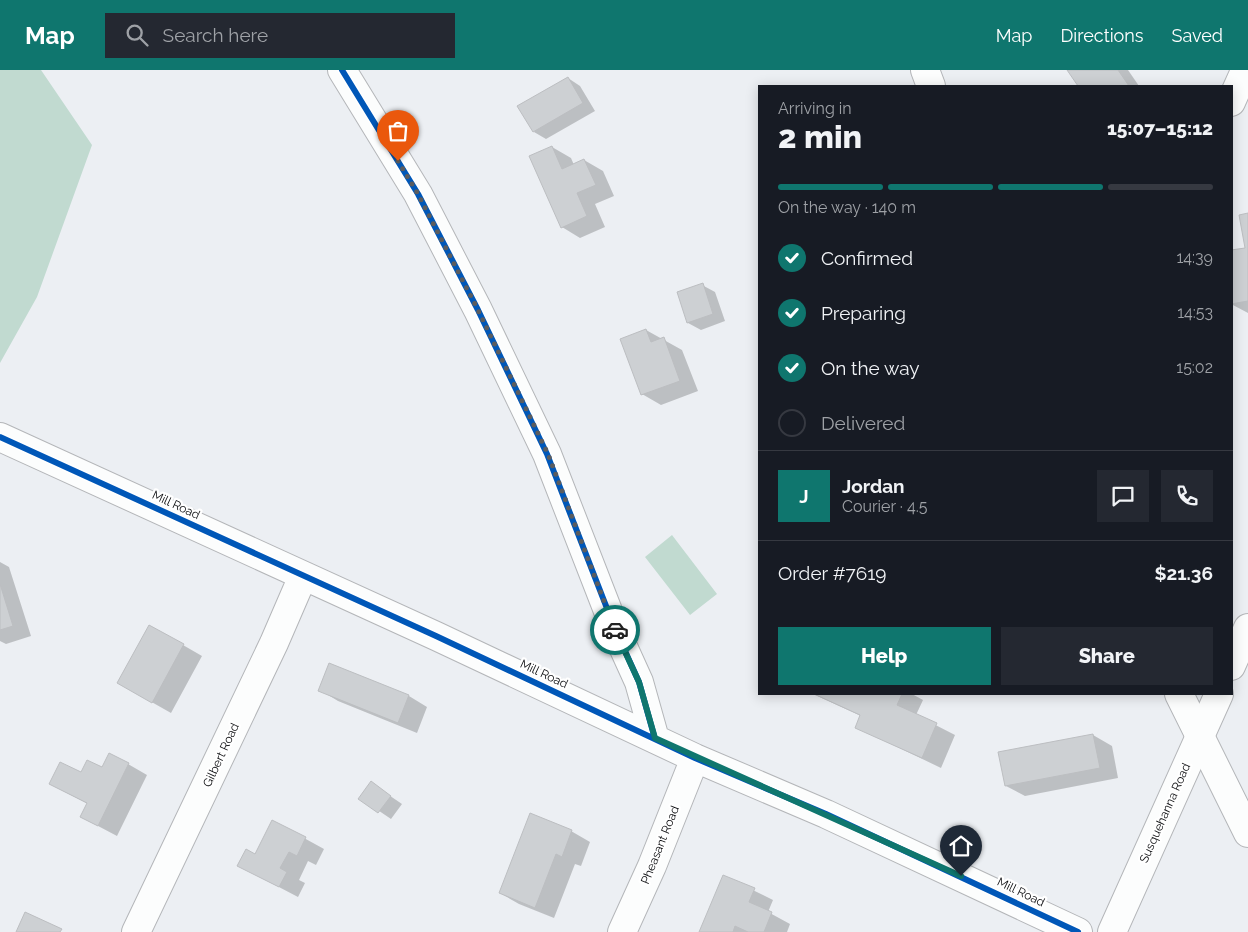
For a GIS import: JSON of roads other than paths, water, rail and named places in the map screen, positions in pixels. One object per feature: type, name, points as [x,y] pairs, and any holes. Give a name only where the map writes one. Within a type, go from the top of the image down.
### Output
[{"type":"street","points":[[342,70],[418,194],[484,322],[548,454],[615,629],[639,682],[655,738]]},
{"type":"street","points":[[925,70],[932,85]]},
{"type":"street","points":[[1233,97],[1244,72]]},
{"type":"street","name":"Mill Road","points":[[0,437],[695,758],[844,822],[1078,932]]},
{"type":"street","name":"Gilbert Road","points":[[136,932],[274,643],[303,576]]},
{"type":"street","points":[[1233,662],[1248,628]]},
{"type":"street","points":[[1180,695],[1248,833]]},
{"type":"street","name":"Susquehanna Road","points":[[1112,932],[1219,695]]},
{"type":"street","name":"Pheasant Road","points":[[622,932],[652,866],[695,758]]}]
